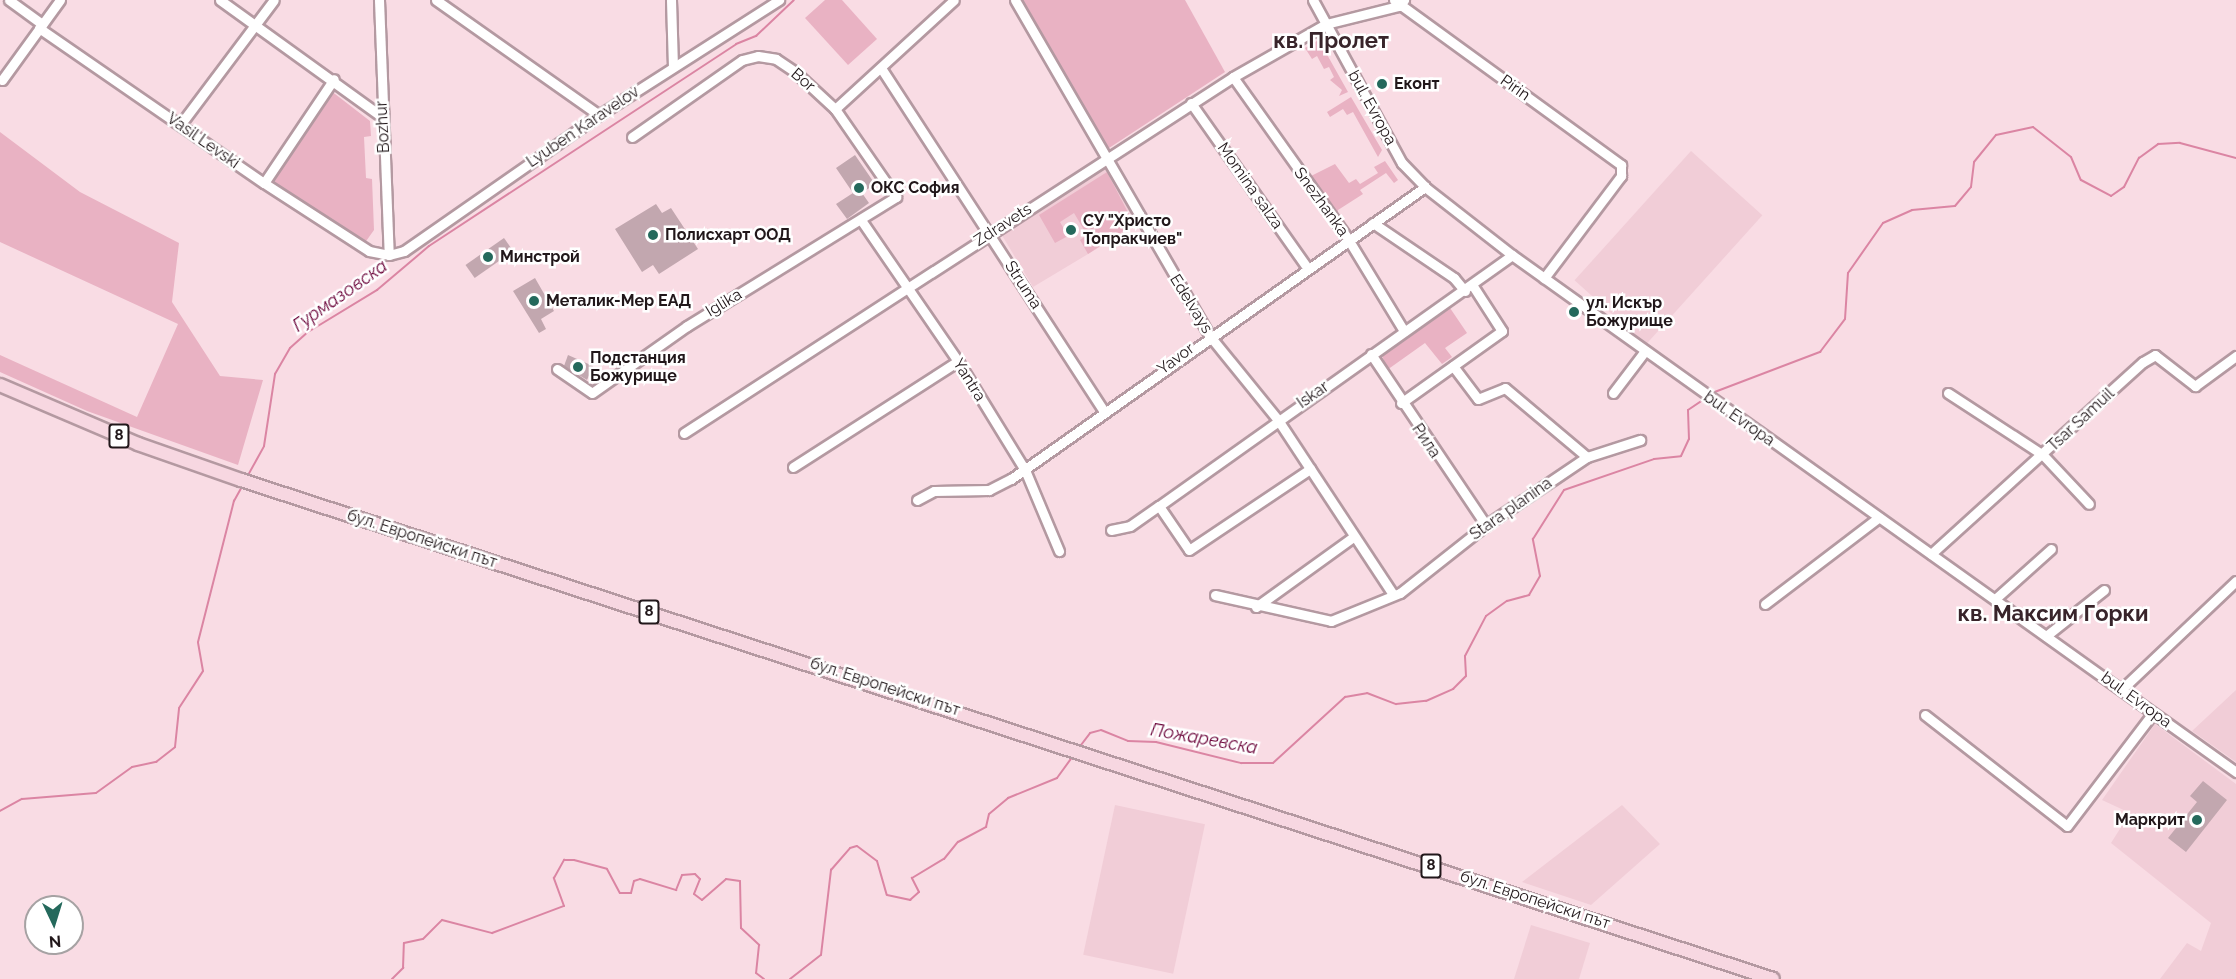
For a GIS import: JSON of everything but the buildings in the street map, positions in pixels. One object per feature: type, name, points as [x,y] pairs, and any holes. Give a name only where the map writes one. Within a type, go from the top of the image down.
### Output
[{"type":"main road","name":"бул. Европейски път","points":[[0,385],[138,444],[245,481],[1088,753],[1773,979]]},
{"type":"street","name":"Vasil Levski","points":[[9,0],[41,26],[264,183],[369,251],[389,255]]},
{"type":"street","points":[[2,80],[60,0]]},
{"type":"street","points":[[220,0],[334,79],[382,117]]},
{"type":"street","points":[[180,125],[274,0]]},
{"type":"street","name":"Bozhur","points":[[379,0],[389,255]]},
{"type":"street","points":[[436,0],[599,115]]},
{"type":"street","points":[[672,0],[672,67]]},
{"type":"street","name":"Lyuben Karavelov","points":[[389,255],[404,250],[599,115],[779,0]]},
{"type":"street","points":[[835,109],[954,0]]},
{"type":"street","name":"Edelvays","points":[[1015,0],[1103,159],[1209,335],[1278,420],[1392,593]]},
{"type":"street","name":"bul. Evropa","points":[[1313,0],[1402,163],[1425,187],[1512,255],[1699,390],[2236,772]]},
{"type":"street","name":"Zdravets","points":[[684,433],[906,290],[1103,159],[1233,77],[1326,24],[1399,2]]},
{"type":"street","name":"Pirin","points":[[1399,2],[1621,165],[1622,176],[1544,278]]},
{"type":"street","name":"Bor","points":[[632,137],[742,60],[758,56],[776,59],[794,71],[835,109],[896,198]]},
{"type":"street","name":"Struma","points":[[881,68],[1105,413]]},
{"type":"street","name":"Snezhanka","points":[[1233,77],[1348,240],[1404,331]]},
{"type":"street","points":[[264,183],[334,79]]},
{"type":"street","name":"Momina salza","points":[[1191,103],[1308,268]]},
{"type":"street","name":"Yavor","points":[[917,500],[934,491],[989,490],[1025,470],[1209,335],[1425,187]]},
{"type":"street","name":"Iglika","points":[[557,369],[592,393],[687,326],[896,198]]},
{"type":"street","name":"Yantra","points":[[861,219],[906,290],[958,362],[1025,470],[1059,551]]},
{"type":"street","points":[[1373,223],[1469,289],[1502,331],[1401,403]]},
{"type":"street","name":"Iskar","points":[[1111,530],[1130,526],[1371,354],[1469,289],[1512,255]]},
{"type":"street","points":[[1612,393],[1645,351]]},
{"type":"street","name":"Рила","points":[[1371,354],[1401,403],[1486,525]]},
{"type":"street","name":"Tsar Samuil","points":[[1931,554],[2156,355],[2195,386],[2236,356]]},
{"type":"street","points":[[793,467],[958,362]]},
{"type":"street","points":[[1453,366],[1478,399],[1505,388],[1587,457]]},
{"type":"street","points":[[1948,393],[2043,455],[2089,504]]},
{"type":"street","name":"Stara planina","points":[[1215,595],[1256,607],[1331,621],[1392,593],[1400,593],[1486,525],[1587,457],[1640,440]]},
{"type":"street","points":[[1159,506],[1189,550],[1310,469]]},
{"type":"street","points":[[1765,604],[1879,517]]},
{"type":"street","points":[[1256,607],[1353,537]]},
{"type":"street","points":[[1995,599],[2051,549]]},
{"type":"street","points":[[2122,689],[2236,581]]},
{"type":"street","points":[[2046,636],[2104,590]]},
{"type":"street","points":[[1925,716],[2067,826],[2153,713]]},
{"type":"shaded area","points":[[825,0],[842,0],[877,39],[848,65],[805,18]]},
{"type":"shaded area","points":[[1021,0],[1185,0],[1225,72],[1106,150]]},
{"type":"shaded area","points":[[1317,41],[1320,42],[1348,92],[1339,96],[1342,90],[1330,80],[1334,77],[1329,67],[1324,69],[1317,56],[1312,59],[1305,48]]},
{"type":"shaded area","points":[[326,87],[370,121],[371,136],[364,137],[366,178],[372,179],[374,230],[364,244],[265,182]]},
{"type":"shaded area","points":[[1351,97],[1382,150],[1378,157],[1353,112],[1347,115],[1343,109],[1330,117],[1327,112]]},
{"type":"shaded area","points":[[0,132],[80,192],[179,243],[172,302],[220,376],[263,380],[238,465],[87,411],[0,372],[0,355],[137,417],[178,324],[0,242]]},
{"type":"shaded area","points":[[1691,151],[1762,215],[1646,345],[1575,280]]},
{"type":"shaded area","points":[[1385,161],[1398,180],[1394,183],[1386,173],[1360,190],[1363,194],[1338,210],[1337,217],[1309,177],[1335,164],[1349,183],[1356,179],[1360,184],[1378,173],[1374,167]]},
{"type":"shaded area","name":"СУ \"Христо Топракчиев\"","points":[[1105,168],[1138,224],[1033,287],[1000,231]]},
{"type":"shaded area","points":[[1107,172],[1134,224],[1088,254],[1080,240],[1087,235],[1074,213],[1060,222],[1068,236],[1055,243],[1039,215]]},
{"type":"shaded area","points":[[1450,308],[1467,333],[1445,348],[1452,357],[1442,364],[1425,343],[1387,370],[1382,355]]},
{"type":"shaded area","points":[[2236,690],[2236,762],[2192,731]]},
{"type":"shaded area","points":[[2155,724],[2236,784],[2236,979],[2160,979],[2187,943],[2201,951],[2211,923],[2111,843],[2130,813],[2102,800]]},
{"type":"shaded area","points":[[1115,805],[1205,824],[1173,974],[1083,955]]},
{"type":"shaded area","points":[[1622,805],[1660,844],[1591,905],[1522,882]]},
{"type":"shaded area","points":[[1531,925],[1590,943],[1579,979],[1514,979]]},
{"type":"waterway","name":"Гурмазовска","points":[[247,477],[264,446],[275,374],[290,348],[308,332],[377,290],[429,246],[736,44],[756,36],[794,0]]},
{"type":"waterway","name":"Пожаревска","points":[[1712,393],[1820,352],[1845,319],[1848,273],[1883,223],[1912,210],[1955,206],[1971,187],[1974,162],[1996,135],[2033,127],[2071,157],[2081,180],[2111,196],[2124,187],[2139,158],[2158,144],[2180,143],[2236,158]]},
{"type":"waterway","name":"Пожаревска","points":[[1078,749],[1090,733],[1101,730],[1128,741],[1156,742],[1241,763],[1273,763],[1345,697],[1367,693],[1396,704],[1426,701],[1453,689],[1466,676],[1465,656],[1486,616],[1507,601],[1529,595],[1540,576],[1533,539],[1564,490],[1654,459],[1681,456],[1689,439],[1688,410],[1707,397]]},
{"type":"waterway","name":"Гурмазовска","points":[[0,811],[22,799],[96,793],[132,767],[156,762],[175,747],[179,708],[203,671],[198,642],[234,501],[243,485]]},
{"type":"waterway","name":"Пожаревска","points":[[790,979],[821,955],[831,870],[850,848],[857,846],[877,861],[887,895],[910,900],[919,892],[912,878],[944,859],[958,842],[986,827],[989,814],[1008,798],[1057,778],[1073,756]]},
{"type":"waterway","name":"Пожаревска","points":[[392,979],[403,968],[404,943],[423,939],[442,920],[492,933],[564,906],[554,878],[564,860],[574,860],[607,869],[620,893],[631,893],[634,881],[640,879],[676,890],[682,875],[695,874],[700,879],[694,894],[702,900],[726,879],[740,881],[741,928],[759,945],[756,973],[764,979]]},
{"type":"place","name":"Еконт","points":[[1382,84]]},
{"type":"place","name":"ОКС София","points":[[859,188]]},
{"type":"place","name":"СУ \"Христо Топракчиев\"","points":[[1071,230]]},
{"type":"place","name":"Полисхарт ООД","points":[[653,235]]},
{"type":"place","name":"Минстрой","points":[[488,257]]},
{"type":"place","name":"Металик-Мер ЕАД","points":[[534,301]]},
{"type":"place","name":"ул. Искър Божурище","points":[[1574,312]]},
{"type":"place","name":"Подстанция Божурище","points":[[578,367]]},
{"type":"place","name":"Маркрит","points":[[2197,820]]},
{"type":"district","name":"кв. Пролет","points":[[1331,41]]},
{"type":"district","name":"кв. Максим Горки","points":[[2053,614]]}]
